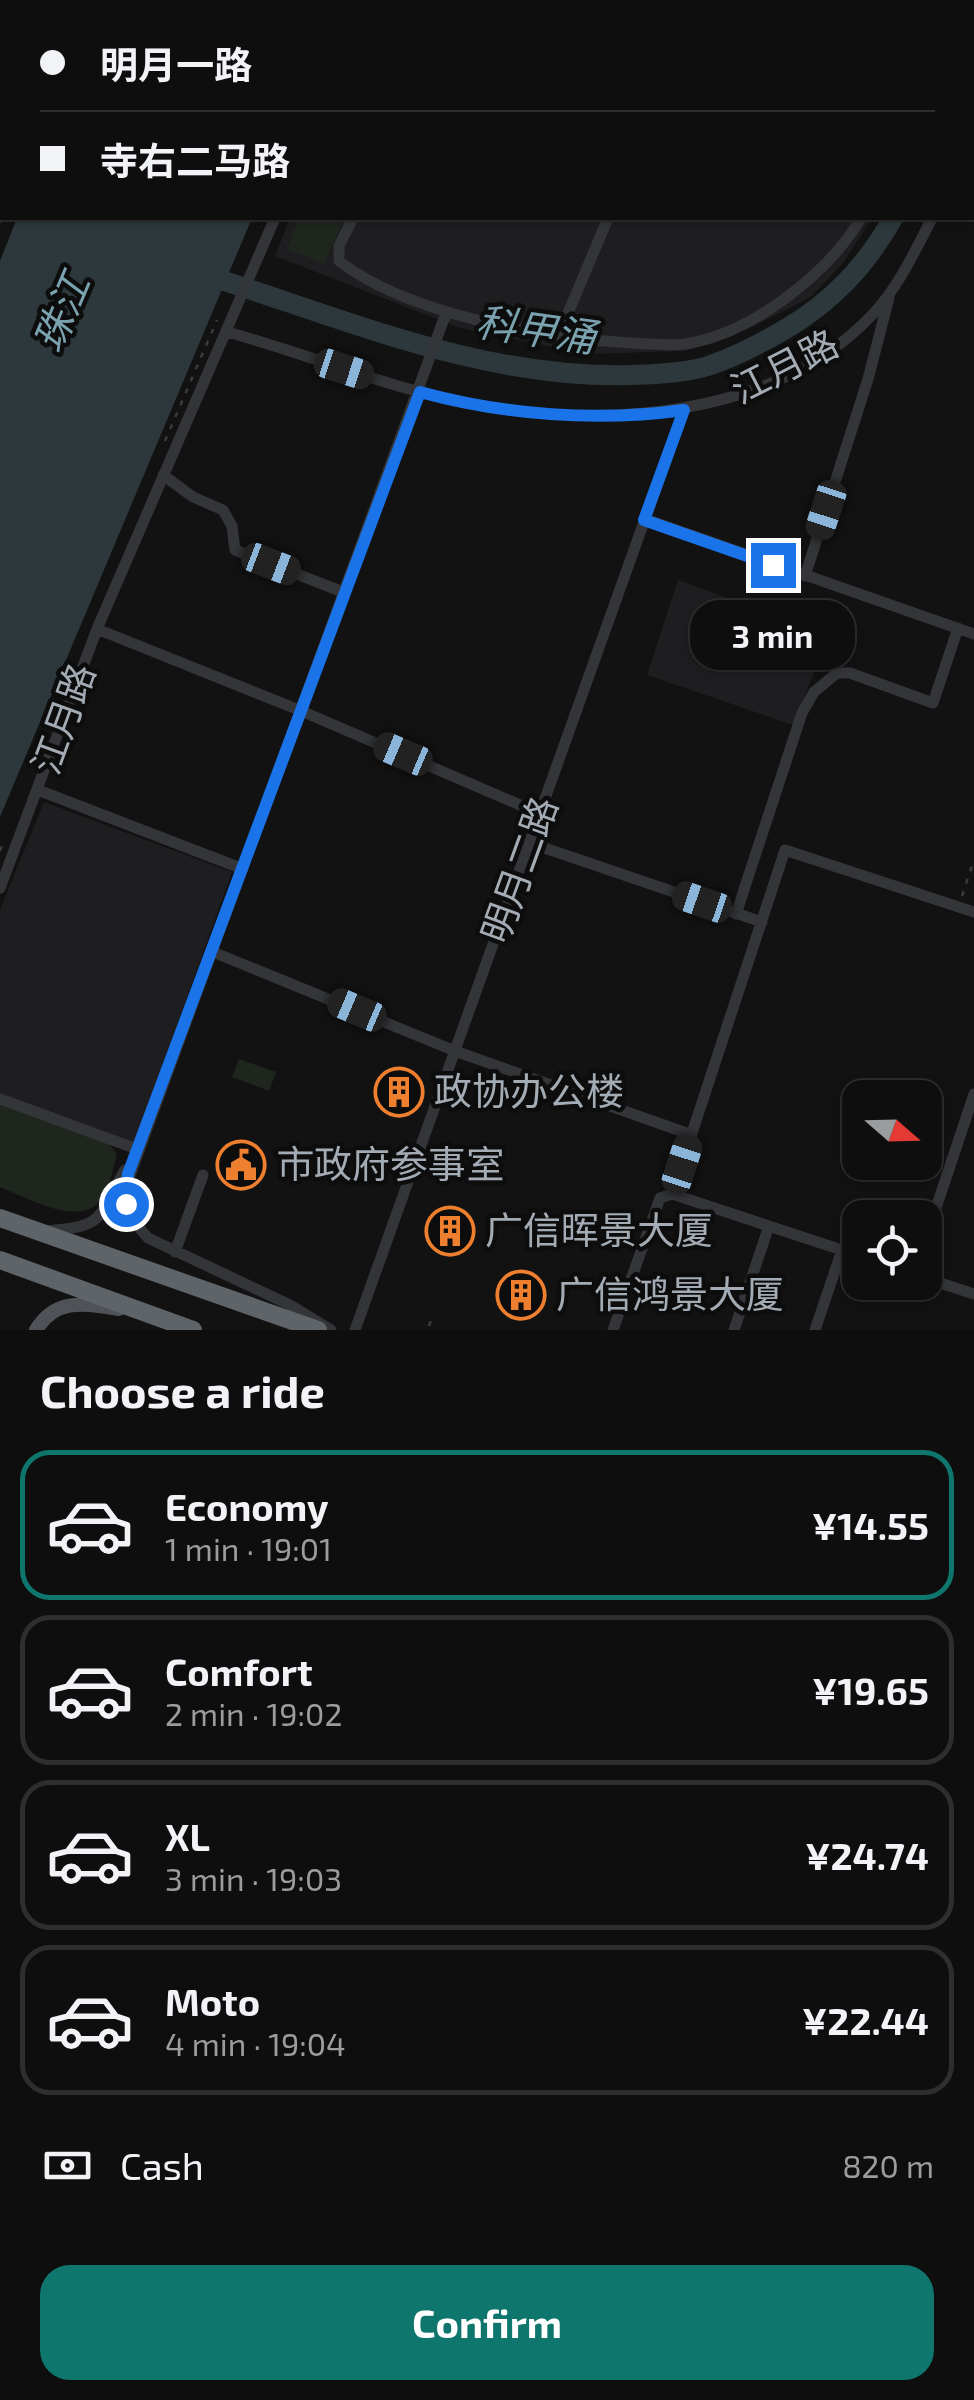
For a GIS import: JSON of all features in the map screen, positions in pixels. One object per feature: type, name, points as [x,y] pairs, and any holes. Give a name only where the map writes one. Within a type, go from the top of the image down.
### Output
[{"type":"highway","points":[[0,1218],[318,1330]]},
{"type":"highway","points":[[0,1260],[193,1330]]},
{"type":"main road","points":[[36,1330],[52,1311],[74,1303],[148,1314]]},
{"type":"street","name":"江月路","points":[[0,888],[97,630],[274,220]]},
{"type":"street","points":[[352,220],[339,246],[338,261],[354,273],[446,312],[558,337],[684,344],[723,332],[797,290],[824,268],[860,220]]},
{"type":"street","points":[[558,337],[607,220]]},
{"type":"street","name":"江月路","points":[[227,332],[420,392],[477,405],[541,413],[638,414],[684,410],[753,389],[804,365],[859,328],[890,294],[931,220]]},
{"type":"street","points":[[805,576],[868,378],[890,294]]},
{"type":"street","points":[[332,1330],[290,1305],[148,1238],[129,1216],[124,1189],[420,392],[446,312]]},
{"type":"street","name":"明月二路","points":[[356,1330],[684,410]]},
{"type":"street","points":[[164,475],[194,497],[224,510],[232,526],[235,550],[343,592]]},
{"type":"street","points":[[644,520],[974,634]]},
{"type":"street","points":[[736,914],[802,713],[814,692],[838,673],[850,673],[933,703],[958,628]]},
{"type":"street","points":[[97,630],[299,710],[541,814]]},
{"type":"street","points":[[38,790],[243,869]]},
{"type":"street","points":[[530,843],[762,922]]},
{"type":"street","points":[[672,1194],[786,850],[974,912]]},
{"type":"street","points":[[213,952],[454,1051],[692,1135]]},
{"type":"street","points":[[939,1200],[974,1094]]},
{"type":"street","points":[[0,1098],[137,1149]]},
{"type":"street","points":[[37,1231],[84,1228],[106,1208],[137,1149]]},
{"type":"street","points":[[175,1252],[203,1174]]},
{"type":"street","points":[[613,1330],[660,1198],[672,1194],[842,1250],[815,1330]]},
{"type":"street","points":[[734,1330],[769,1226]]},
{"type":"street","points":[[942,1284],[974,1294]]},
{"type":"path","points":[[958,907],[974,860]]},
{"type":"path","points":[[429,1326],[432,1316]]},
{"type":"shaded area","points":[[289,220],[871,220],[844,262],[811,297],[752,327],[685,351],[587,354],[460,328],[275,256]]},
{"type":"shaded area","points":[[298,220],[343,220],[324,264],[287,249]]},
{"type":"shaded area","points":[[678,580],[799,624],[815,670],[793,725],[647,675]]},
{"type":"shaded area","points":[[44,802],[232,872],[135,1142],[0,1094],[0,910]]},
{"type":"shaded area","points":[[239,1059],[276,1072],[269,1091],[232,1077]]},
{"type":"shaded area","points":[[0,1102],[105,1139],[117,1154],[102,1199],[92,1208],[67,1211],[0,1187]]},
{"type":"water","name":"珠江","points":[[16,220],[251,220],[0,817],[0,261]]},
{"type":"waterway","name":"科甲涌","points":[[199,273],[467,357],[577,374],[661,374],[708,366],[757,345],[801,319],[846,282],[892,220]]},
{"type":"place","name":"政协办公楼","points":[[399,1092]]},
{"type":"place","name":"市政府参事室","points":[[241,1165]]},
{"type":"place","name":"广信晖景大厦","points":[[450,1231]]},
{"type":"place","name":"广信鸿景大厦","points":[[521,1295]]},
{"type":"route","points":[[126,1204],[128,1174],[420,392],[465,403],[541,413],[638,414],[684,410],[644,520],[773,565]]}]
